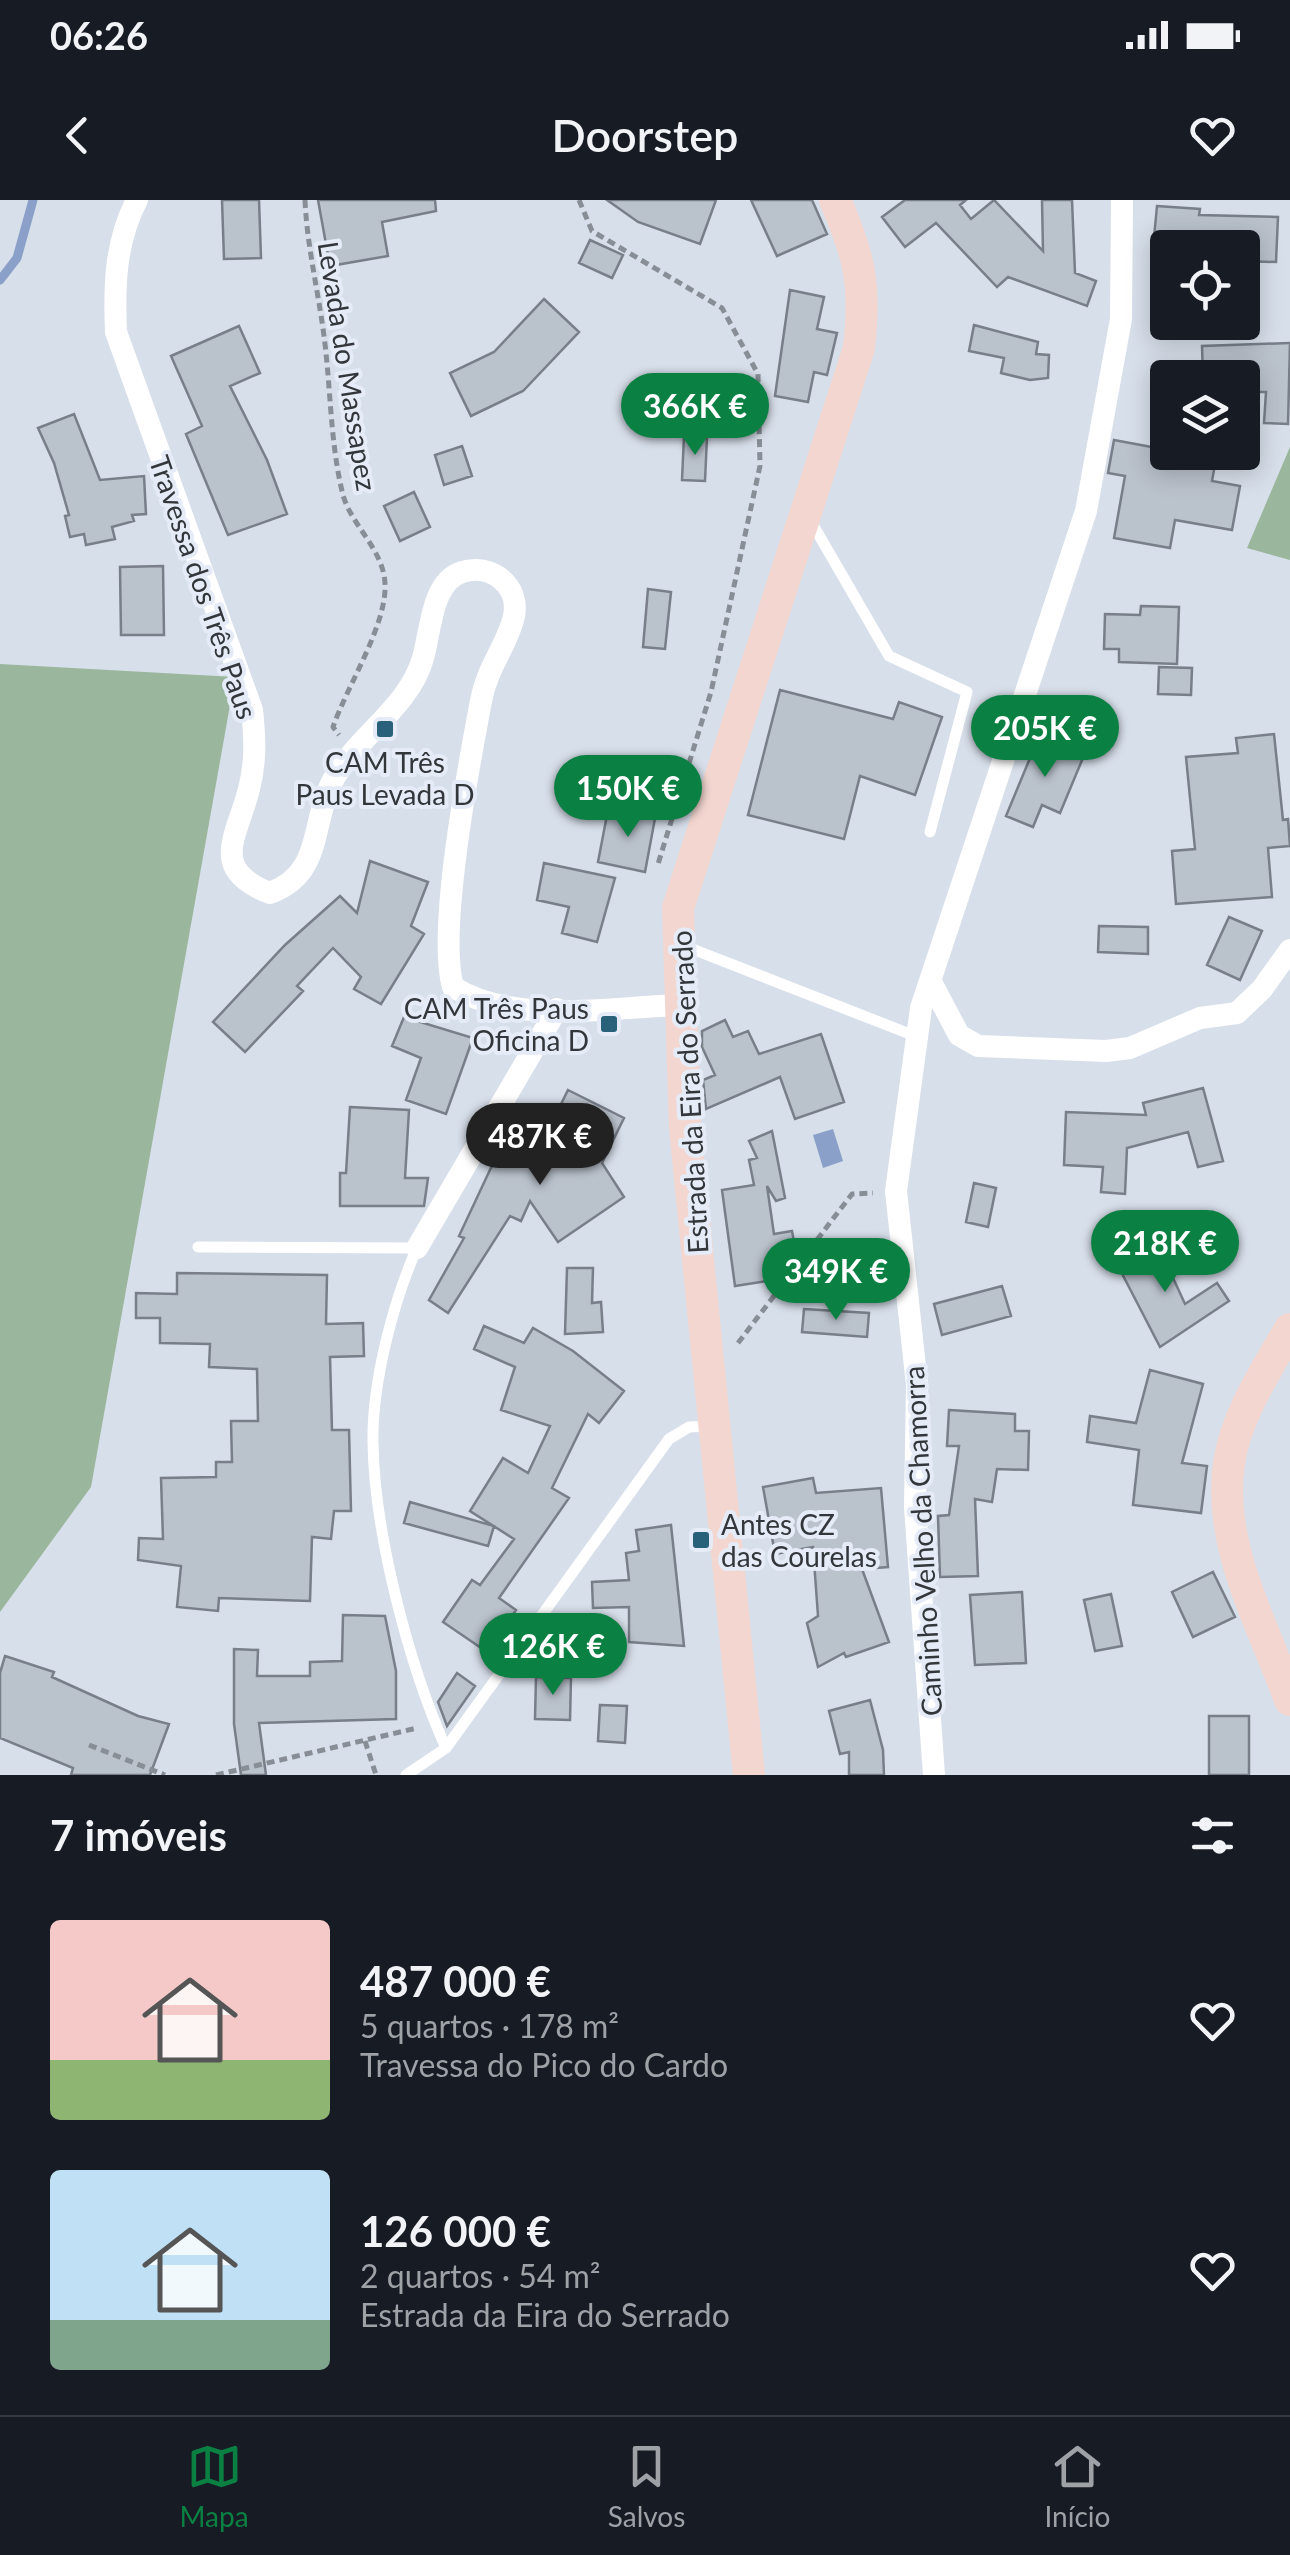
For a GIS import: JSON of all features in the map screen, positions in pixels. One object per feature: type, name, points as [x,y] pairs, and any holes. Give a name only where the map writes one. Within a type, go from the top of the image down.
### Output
[{"type":"main road","name":"Estrada da Eira do Serrado","points":[[749,1775],[685,1128],[678,908],[859,348],[862,320],[858,254],[835,200]]},
{"type":"main road","points":[[1290,1329],[1238,1430],[1229,1462],[1228,1518],[1234,1554],[1290,1700]]},
{"type":"street","name":"Travessa dos Três Paus","points":[[136,200],[126,221],[114,280],[116,332],[252,710],[256,747],[230,855],[248,885],[270,893],[303,874],[332,782],[422,664],[438,594],[448,579],[479,570],[507,581],[515,598],[514,618],[486,672],[466,796],[447,966],[453,987],[474,1000],[518,1008],[680,1005]]},
{"type":"street","name":"Caminho Velho da Chamorra","points":[[934,1775],[915,1507],[917,1386],[896,1191],[915,1036],[1086,511],[1121,319],[1122,200]]},
{"type":"street","points":[[932,984],[959,1035],[978,1046],[1106,1052],[1130,1048],[1200,1018],[1237,1013],[1262,989],[1290,950]]},
{"type":"street","points":[[417,1248],[557,1008]]},
{"type":"lane","points":[[808,514],[889,656],[968,692],[930,832]]},
{"type":"lane","points":[[680,944],[915,1036]]},
{"type":"lane","points":[[198,1246],[417,1248],[390,1318],[373,1441],[387,1560],[434,1724],[446,1748]]},
{"type":"lane","points":[[406,1775],[446,1748],[669,1440],[689,1427],[714,1426]]},
{"type":"path","name":"Levada do Massapez","points":[[305,200],[313,284],[324,335],[330,417],[344,498],[369,539],[385,583],[376,624],[333,726],[352,754]]},
{"type":"path","points":[[579,200],[592,231],[722,308],[758,374],[760,466],[712,692],[656,860],[678,908]]},
{"type":"path","points":[[708,1362],[726,1359],[852,1194],[896,1191]]},
{"type":"path","points":[[216,1775],[434,1724]]},
{"type":"path","points":[[365,1740],[376,1775]]},
{"type":"path","points":[[89,1745],[164,1775]]},
{"type":"green space","points":[[1290,447],[1290,560],[1247,548]]},
{"type":"green space","points":[[0,664],[235,677],[91,1487],[0,1612]]},
{"type":"water","points":[[833,1129],[843,1161],[823,1168],[813,1135]]},
{"type":"building","points":[[222,200],[259,200],[261,258],[224,259]]},
{"type":"building","points":[[318,200],[435,200],[436,211],[382,222],[388,256],[330,266]]},
{"type":"building","points":[[607,200],[716,200],[700,244],[638,222]]},
{"type":"building","points":[[751,200],[812,200],[827,234],[777,256]]},
{"type":"building","points":[[905,200],[966,200],[960,205],[971,219],[994,200],[1043,251],[1042,200],[1072,200],[1075,273],[1096,281],[1087,306],[1008,277],[997,287],[936,223],[905,247],[882,217]]},
{"type":"building","points":[[1157,206],[1200,209],[1199,215],[1278,217],[1276,262],[1260,262],[1260,230],[1155,230]]},
{"type":"building","points":[[590,240],[623,255],[612,278],[579,263]]},
{"type":"building","points":[[790,290],[824,297],[817,329],[837,333],[827,375],[814,372],[808,402],[775,396]]},
{"type":"building","points":[[544,299],[579,332],[523,391],[471,416],[450,373],[494,352]]},
{"type":"building","points":[[974,325],[1038,342],[1036,354],[1049,355],[1048,378],[1030,380],[1001,373],[1004,358],[969,351]]},
{"type":"building","points":[[239,326],[260,373],[230,386],[267,460],[287,514],[228,535],[186,434],[202,426],[171,356]]},
{"type":"building","points":[[1290,343],[1288,424],[1264,423],[1266,392],[1260,392],[1260,360],[1202,360],[1202,346]]},
{"type":"building","points":[[74,414],[100,480],[144,476],[146,514],[132,515],[134,521],[112,527],[115,539],[86,545],[84,534],[70,537],[65,516],[69,515],[54,463],[38,428]]},
{"type":"building","points":[[684,436],[707,437],[705,481],[682,480]]},
{"type":"building","points":[[1114,440],[1150,447],[1150,470],[1214,470],[1212,481],[1240,486],[1232,530],[1175,520],[1170,548],[1114,538],[1125,476],[1108,473]]},
{"type":"building","points":[[462,446],[472,476],[444,485],[435,455]]},
{"type":"building","points":[[414,492],[430,527],[400,541],[384,506]]},
{"type":"building","points":[[163,566],[164,635],[121,635],[120,567]]},
{"type":"building","points":[[648,589],[671,592],[665,649],[643,647]]},
{"type":"building","points":[[1141,606],[1179,607],[1177,664],[1119,662],[1119,649],[1104,649],[1105,614],[1140,615]]},
{"type":"building","points":[[1159,667],[1192,668],[1191,695],[1158,694]]},
{"type":"building","points":[[780,690],[893,719],[899,702],[942,717],[915,795],[860,776],[844,839],[748,815]]},
{"type":"building","points":[[1040,734],[1085,753],[1060,813],[1042,805],[1033,827],[1006,816]]},
{"type":"building","points":[[1274,734],[1283,820],[1288,819],[1290,846],[1268,848],[1272,897],[1176,904],[1172,851],[1195,849],[1186,757],[1238,753],[1236,738]]},
{"type":"building","points":[[627,808],[656,813],[645,872],[598,862],[607,815],[625,819]]},
{"type":"building","points":[[370,861],[428,882],[411,926],[424,934],[381,1004],[354,989],[361,977],[333,948],[297,986],[303,991],[245,1052],[213,1022],[285,945],[340,896],[357,913]]},
{"type":"building","points":[[544,863],[615,878],[597,942],[562,933],[569,907],[537,900]]},
{"type":"building","points":[[1229,917],[1262,931],[1240,980],[1207,965]]},
{"type":"building","points":[[1099,926],[1148,927],[1148,954],[1098,952]]},
{"type":"building","points":[[404,1017],[473,1038],[446,1114],[406,1100],[421,1058],[392,1046]]},
{"type":"building","points":[[725,1020],[733,1037],[748,1031],[759,1054],[821,1034],[844,1102],[795,1119],[780,1077],[706,1109],[703,1080],[715,1075],[702,1047],[702,1031]]},
{"type":"building","points":[[1203,1088],[1223,1161],[1198,1167],[1188,1132],[1127,1148],[1125,1194],[1101,1192],[1103,1167],[1064,1165],[1066,1112],[1146,1115],[1143,1103]]},
{"type":"building","points":[[568,1090],[624,1118],[602,1163],[624,1197],[558,1242],[530,1201],[521,1221],[510,1216],[448,1313],[429,1300],[464,1238],[459,1236],[504,1140],[536,1155]]},
{"type":"building","points":[[350,1107],[409,1110],[405,1178],[428,1178],[424,1206],[340,1206],[340,1173],[346,1173]]},
{"type":"building","points":[[772,1131],[785,1198],[776,1201],[767,1186],[774,1234],[792,1231],[798,1263],[778,1267],[780,1279],[735,1286],[722,1190],[754,1185],[749,1160],[757,1158],[749,1141]]},
{"type":"building","points":[[974,1183],[996,1188],[988,1227],[966,1222]]},
{"type":"building","points":[[1157,1243],[1185,1304],[1217,1283],[1229,1301],[1160,1347],[1116,1262]]},
{"type":"building","points":[[567,1268],[593,1268],[592,1303],[601,1302],[603,1332],[565,1334]]},
{"type":"building","points":[[177,1273],[327,1275],[326,1324],[363,1323],[364,1356],[330,1357],[332,1430],[349,1430],[351,1511],[334,1511],[331,1539],[312,1537],[310,1601],[219,1598],[218,1611],[177,1607],[181,1566],[138,1560],[139,1538],[163,1539],[161,1478],[216,1477],[216,1462],[232,1462],[231,1421],[258,1421],[257,1369],[209,1367],[210,1344],[160,1343],[160,1318],[136,1318],[136,1293],[177,1294]]},
{"type":"building","points":[[1002,1286],[1011,1316],[942,1335],[934,1304]]},
{"type":"building","points":[[804,1309],[869,1313],[867,1337],[802,1332]]},
{"type":"building","points":[[484,1326],[524,1343],[533,1328],[573,1351],[624,1391],[599,1423],[588,1414],[552,1488],[569,1498],[499,1598],[516,1610],[487,1652],[443,1622],[472,1580],[480,1585],[514,1539],[470,1511],[503,1458],[528,1473],[550,1426],[501,1410],[515,1367],[474,1349]]},
{"type":"building","points":[[1150,1370],[1203,1384],[1182,1463],[1207,1466],[1201,1513],[1133,1505],[1139,1450],[1087,1442],[1090,1416],[1136,1423]]},
{"type":"building","points":[[949,1410],[1015,1414],[1015,1431],[1029,1431],[1028,1470],[997,1469],[992,1502],[975,1499],[978,1576],[940,1577],[938,1516],[949,1515],[959,1446],[947,1446]]},
{"type":"building","points":[[813,1478],[816,1493],[881,1488],[888,1567],[862,1569],[889,1642],[846,1657],[844,1653],[818,1667],[807,1623],[818,1616],[813,1547],[775,1554],[763,1487]]},
{"type":"building","points":[[410,1502],[494,1526],[488,1546],[404,1523]]},
{"type":"building","points":[[671,1525],[684,1646],[629,1642],[629,1607],[593,1608],[592,1582],[629,1580],[626,1553],[639,1551],[636,1530]]},
{"type":"building","points":[[1213,1572],[1235,1617],[1193,1637],[1172,1592]]},
{"type":"building","points":[[1022,1592],[1026,1663],[975,1665],[970,1595]]},
{"type":"building","points":[[1111,1594],[1122,1646],[1095,1651],[1084,1600]]},
{"type":"building","points":[[343,1615],[385,1616],[396,1671],[396,1719],[259,1723],[266,1775],[241,1775],[234,1724],[234,1649],[258,1650],[257,1676],[310,1676],[310,1662],[342,1661]]},
{"type":"building","points":[[5,1656],[54,1672],[52,1677],[138,1716],[169,1724],[150,1775],[71,1775],[73,1768],[0,1738],[0,1673]]},
{"type":"building","points":[[457,1673],[475,1686],[447,1726],[438,1702]]},
{"type":"building","points":[[536,1677],[571,1678],[570,1720],[535,1719]]},
{"type":"building","points":[[870,1700],[883,1750],[884,1775],[849,1775],[849,1752],[840,1754],[829,1711]]},
{"type":"building","points":[[600,1705],[627,1706],[625,1743],[598,1741]]},
{"type":"building","points":[[1209,1716],[1249,1716],[1249,1775],[1209,1775]]},
{"type":"waterway","points":[[0,280],[17,258],[33,200]]},
{"type":"place","name":"CAM Três Paus Levada D","points":[[385,729]]},
{"type":"place","name":"CAM Três Paus Oficina D","points":[[609,1024]]},
{"type":"place","name":"Antes CZ das Courelas","points":[[701,1540]]}]
